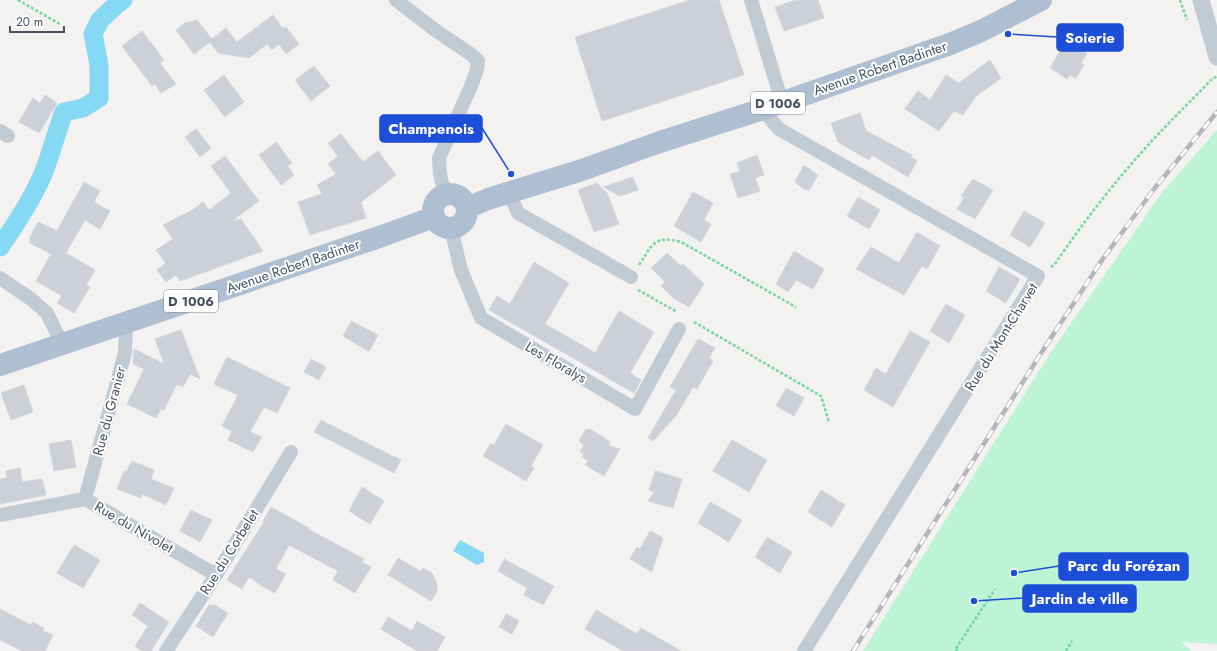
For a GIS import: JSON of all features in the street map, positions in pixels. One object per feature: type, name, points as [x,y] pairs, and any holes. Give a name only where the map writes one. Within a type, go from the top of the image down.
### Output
[{"type":"main road","name":"Avenue Robert Badinter","points":[[509,193],[774,105],[950,44],[981,31],[1041,0]]},
{"type":"main road","name":"D 1006","points":[[467,208],[509,193]]},
{"type":"main road","points":[[445,195],[456,195],[467,208],[467,213],[460,225],[442,223],[433,212],[437,200],[445,195]]},
{"type":"main road","name":"Avenue Robert Badinter","points":[[0,365],[382,236],[442,223]]},
{"type":"street","points":[[396,0],[435,30],[472,55],[478,61],[477,70],[471,86],[439,158],[440,174],[445,195]]},
{"type":"street","name":"Rue du Mont-Charvet","points":[[751,0],[774,105],[769,117],[779,129],[1038,276],[804,651]]},
{"type":"street","points":[[1201,0],[1217,57]]},
{"type":"street","points":[[509,193],[518,213],[632,282]]},
{"type":"street","name":"Les Floralys","points":[[442,223],[481,318],[635,408],[680,329]]},
{"type":"street","points":[[0,278],[31,299],[47,313],[62,344]]},
{"type":"street","name":"Rue du Granier","points":[[85,499],[125,353],[126,322]]},
{"type":"street","name":"Rue du Corbelet","points":[[166,651],[216,574],[291,452]]},
{"type":"street","name":"Rue du Nivolet","points":[[0,515],[85,499],[216,574]]},
{"type":"path","points":[[18,0],[60,24]]},
{"type":"path","points":[[1038,276],[1055,264],[1080,227],[1144,151],[1168,124],[1211,80],[1217,76]]},
{"type":"path","points":[[680,314],[632,282],[653,243],[667,238],[681,242],[796,307]]},
{"type":"path","points":[[693,322],[821,396],[828,422]]},
{"type":"path","points":[[956,651],[996,589]]},
{"type":"path","points":[[1066,651],[1072,641]]},
{"type":"green space","points":[[1217,130],[1217,644],[1181,642],[1192,651],[863,651],[1051,352],[1161,194]]},
{"type":"water","points":[[460,540],[484,553],[484,562],[477,565],[453,551]]},
{"type":"building","points":[[690,0],[719,0],[744,75],[602,121],[575,37]]},
{"type":"building","points":[[796,0],[818,0],[824,18],[784,31],[775,7]]},
{"type":"building","points":[[273,15],[283,29],[286,27],[299,44],[286,54],[279,44],[272,50],[267,44],[249,58],[218,53],[210,42],[194,54],[176,30],[185,23],[197,20],[212,39],[226,28],[237,42]]},
{"type":"building","points":[[142,31],[164,60],[160,63],[176,84],[161,93],[155,84],[152,86],[122,46]]},
{"type":"building","points":[[1066,41],[1087,54],[1081,63],[1084,65],[1076,78],[1070,75],[1067,79],[1050,68]]},
{"type":"building","points":[[990,60],[1001,78],[975,97],[963,115],[954,111],[939,131],[905,109],[918,91],[930,100],[946,75],[959,83]]},
{"type":"building","points":[[314,66],[330,86],[311,101],[295,80]]},
{"type":"building","points":[[224,75],[244,102],[225,117],[204,90]]},
{"type":"building","points":[[45,95],[57,103],[39,133],[19,122],[33,98],[40,103]]},
{"type":"building","points":[[860,113],[866,131],[912,155],[911,157],[917,161],[908,177],[872,155],[869,160],[838,142],[831,123]]},
{"type":"building","points":[[196,129],[211,148],[200,157],[185,137]]},
{"type":"building","points":[[341,134],[363,162],[378,151],[396,175],[361,202],[366,218],[310,235],[298,202],[322,194],[317,185],[336,174],[328,164],[338,156],[328,143]]},
{"type":"building","points":[[276,142],[292,163],[288,166],[294,175],[281,185],[259,155]]},
{"type":"building","points":[[757,155],[764,175],[755,178],[760,191],[738,198],[730,174],[740,171],[737,163]]},
{"type":"building","points":[[225,156],[259,201],[232,221],[241,219],[263,251],[180,281],[176,275],[166,282],[157,270],[166,263],[156,250],[173,239],[163,225],[194,209],[203,202],[209,210],[231,193],[211,166]]},
{"type":"building","points":[[804,165],[818,175],[809,191],[806,189],[805,190],[795,182]]},
{"type":"building","points":[[633,177],[638,190],[620,196],[603,187]]},
{"type":"building","points":[[973,179],[993,190],[975,219],[957,209],[964,198],[961,196]]},
{"type":"building","points":[[84,182],[100,191],[94,202],[110,211],[100,229],[85,220],[66,253],[95,270],[86,285],[90,287],[74,313],[57,303],[62,296],[36,281],[51,254],[30,243],[30,237],[38,222],[57,231]]},
{"type":"building","points":[[597,183],[607,193],[619,224],[594,232],[578,190]]},
{"type":"building","points":[[693,192],[713,203],[704,220],[711,224],[701,242],[674,226]]},
{"type":"building","points":[[858,197],[880,210],[869,229],[847,216]]},
{"type":"building","points":[[1024,211],[1045,223],[1030,247],[1010,235]]},
{"type":"building","points":[[917,232],[940,246],[927,269],[922,266],[904,295],[856,269],[871,247],[899,263]]},
{"type":"building","points":[[794,251],[824,269],[813,289],[796,280],[788,292],[776,284]]},
{"type":"building","points":[[667,253],[681,266],[683,264],[704,284],[689,307],[673,298],[661,286],[665,282],[651,268]]},
{"type":"building","points":[[534,262],[569,283],[545,324],[595,353],[619,311],[654,332],[630,373],[641,380],[634,393],[489,310],[497,296],[510,304]]},
{"type":"building","points":[[999,267],[1020,279],[1006,303],[986,291]]},
{"type":"building","points":[[946,304],[965,315],[949,343],[930,331]]},
{"type":"building","points":[[351,321],[378,335],[370,350],[368,351],[343,336]]},
{"type":"building","points":[[181,330],[200,379],[190,374],[183,387],[177,384],[164,410],[161,409],[156,418],[127,404],[144,369],[133,364],[134,349],[164,364],[155,339]]},
{"type":"building","points":[[910,331],[930,342],[893,407],[864,390],[876,368],[886,374]]},
{"type":"building","points":[[698,339],[715,348],[709,358],[713,361],[697,389],[693,387],[676,416],[653,441],[648,438],[676,390],[670,387]]},
{"type":"building","points":[[227,357],[290,388],[277,413],[264,407],[250,432],[262,437],[253,452],[228,440],[232,431],[222,426],[238,395],[214,384]]},
{"type":"building","points":[[311,359],[326,367],[319,380],[304,372]]},
{"type":"building","points":[[24,385],[33,412],[11,420],[1,393]]},
{"type":"building","points":[[786,388],[804,398],[794,416],[776,406]]},
{"type":"building","points":[[321,420],[401,460],[394,473],[314,432]]},
{"type":"building","points":[[506,424],[543,445],[531,466],[534,468],[526,481],[483,456],[491,443],[494,445]]},
{"type":"building","points":[[586,429],[590,429],[609,441],[610,446],[620,449],[604,476],[585,465],[588,461],[582,457],[584,454],[580,452],[584,445],[579,441]]},
{"type":"building","points":[[71,440],[76,467],[54,471],[49,444]]},
{"type":"building","points":[[732,440],[767,460],[749,492],[713,471]]},
{"type":"building","points":[[132,461],[154,470],[151,479],[174,488],[166,505],[142,494],[141,498],[117,489],[124,471],[126,472]]},
{"type":"building","points":[[20,468],[22,482],[42,479],[46,495],[0,504],[0,479],[7,478],[6,471]]},
{"type":"building","points":[[655,471],[682,479],[673,508],[648,501],[654,492],[649,490]]},
{"type":"building","points":[[362,487],[384,501],[370,524],[349,511]]},
{"type":"building","points":[[821,490],[845,505],[832,527],[808,512]]},
{"type":"building","points":[[710,502],[742,520],[729,542],[698,523]]},
{"type":"building","points":[[271,507],[364,559],[362,562],[371,567],[355,593],[333,580],[338,571],[289,545],[276,569],[286,574],[275,593],[249,577],[242,589],[227,580],[264,522],[263,521]]},
{"type":"building","points":[[191,510],[212,520],[200,542],[180,531]]},
{"type":"building","points":[[650,531],[663,538],[652,572],[630,559],[637,547],[640,549]]},
{"type":"building","points":[[767,537],[792,552],[780,573],[755,557]]},
{"type":"building","points":[[74,545],[100,560],[83,588],[57,573]]},
{"type":"building","points":[[398,558],[420,571],[423,568],[432,573],[437,584],[437,592],[431,601],[388,575]]},
{"type":"building","points":[[504,559],[554,586],[543,605],[524,595],[527,588],[498,571]]},
{"type":"building","points":[[140,603],[169,622],[151,651],[142,651],[135,646],[148,626],[132,615]]},
{"type":"building","points":[[209,605],[215,605],[228,613],[213,637],[196,626]]},
{"type":"building","points":[[0,609],[31,625],[32,622],[44,628],[43,631],[53,635],[45,651],[22,651],[0,640]]},
{"type":"building","points":[[596,610],[637,634],[641,628],[681,651],[623,651],[585,629]]},
{"type":"building","points":[[506,614],[519,621],[512,634],[499,627]]},
{"type":"building","points":[[388,617],[412,631],[417,621],[445,637],[437,651],[417,651],[381,629]]},
{"type":"waterway","points":[[0,247],[12,230],[39,184],[64,112],[83,108],[99,98],[99,65],[93,34],[100,20],[123,0]]},
{"type":"railway","points":[[853,651],[1045,347],[1102,260],[1154,189],[1217,112]]},
{"type":"place","name":"Soierie","points":[[1008,34]]},
{"type":"place","name":"Champenois","points":[[511,174]]},
{"type":"place","name":"Parc du Forézan","points":[[1014,573]]},
{"type":"place","name":"Jardin de ville","points":[[974,601]]}]
